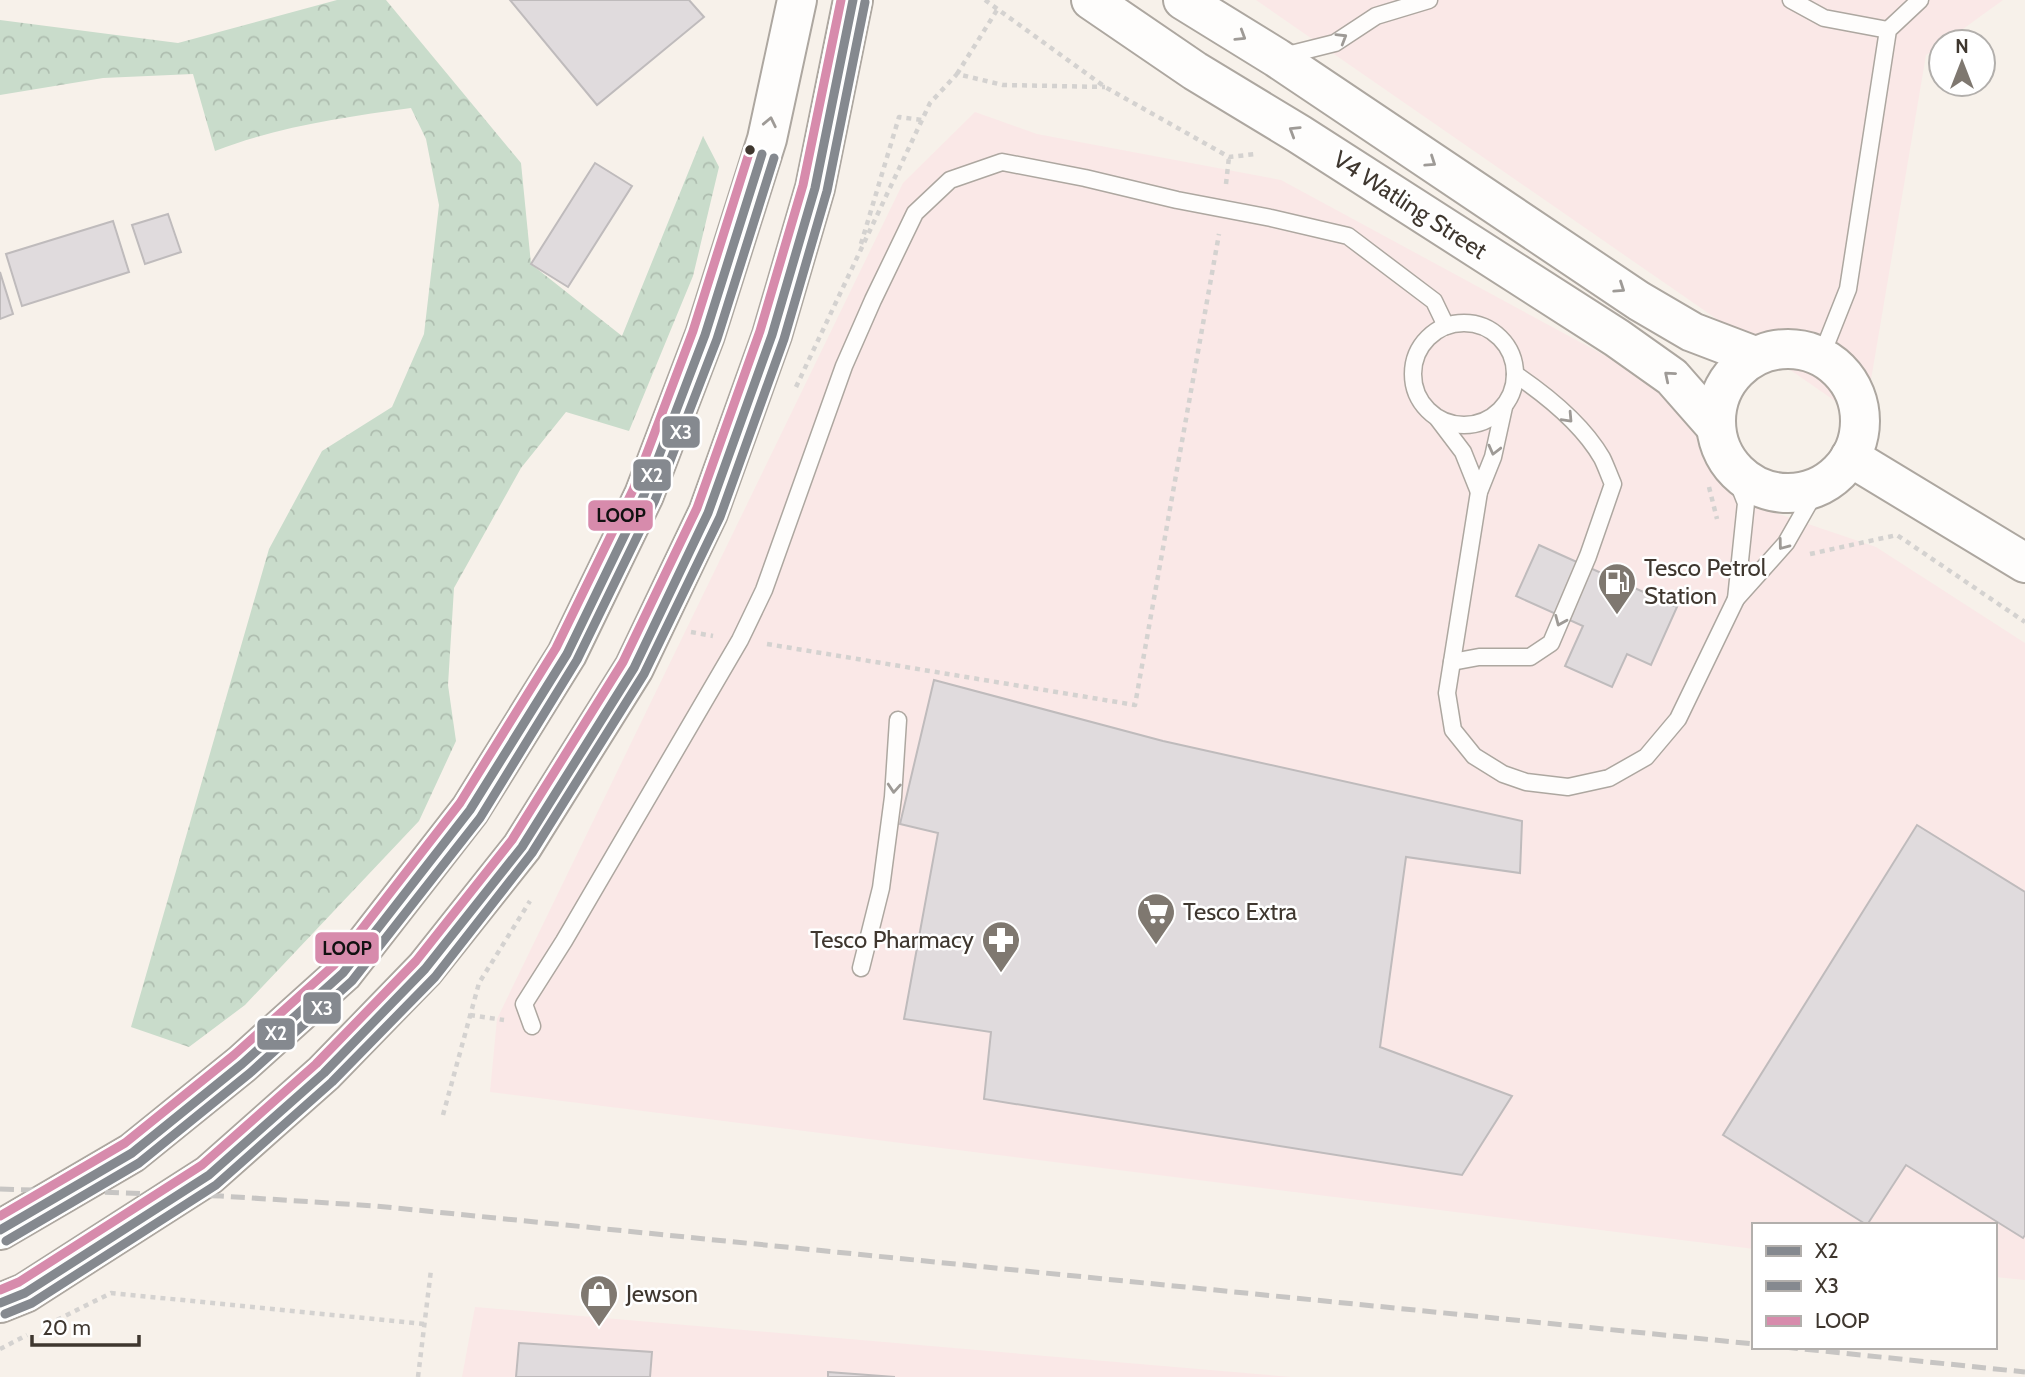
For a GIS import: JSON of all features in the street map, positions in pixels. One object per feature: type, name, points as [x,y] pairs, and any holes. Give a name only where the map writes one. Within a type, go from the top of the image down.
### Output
[{"type":"main road","points":[[0,1230],[132,1153],[242,1065],[343,973],[470,810],[567,654],[644,495],[705,335],[767,139],[797,0]]},
{"type":"main road","points":[[0,1303],[25,1293],[209,1175],[324,1073],[425,969],[522,847],[634,668],[708,513],[772,335],[815,188],[853,0]]},
{"type":"main road","name":"V4 Watling Street","points":[[1091,0],[1195,71],[1299,134],[1617,338],[1672,377],[1715,426]]},
{"type":"main road","name":"V4 Watling Street","points":[[1183,0],[1277,58],[1639,301],[1692,332],[1755,356]]},
{"type":"main road","points":[[1777,350],[1800,350],[1821,357],[1839,370],[1853,390],[1859,412],[1858,435],[1850,457],[1836,474],[1818,486],[1794,492],[1770,491],[1748,481],[1731,465],[1720,446],[1715,426],[1717,405],[1725,385],[1738,369],[1755,356],[1777,350]]},
{"type":"main road","points":[[1850,457],[2025,563]]},
{"type":"lane","points":[[1277,58],[1335,43],[1376,16],[1429,0]]},
{"type":"lane","points":[[1791,0],[1824,18],[1888,30]]},
{"type":"lane","points":[[1821,357],[1848,289],[1888,30],[1920,0]]},
{"type":"lane","points":[[532,1026],[524,1004],[575,922],[740,639],[764,590],[844,366],[873,300],[915,213],[950,180],[1002,162],[1348,236],[1434,301],[1446,326]]},
{"type":"lane","points":[[1479,492],[1463,452],[1438,419],[1425,408],[1416,393],[1412,377],[1414,360],[1421,346],[1432,334],[1446,326],[1462,323],[1478,324],[1504,342],[1513,357],[1516,374],[1513,391],[1504,407],[1493,457],[1479,492],[1447,693],[1453,730],[1474,756],[1503,774],[1526,782],[1567,787],[1609,778],[1646,757],[1678,719],[1737,600],[1786,543],[1818,486]]},
{"type":"lane","points":[[1452,662],[1479,657],[1530,657],[1550,643],[1588,556],[1612,484],[1601,457],[1580,430],[1547,396],[1516,374]]},
{"type":"lane","points":[[1438,419],[1455,425],[1473,425],[1490,419],[1504,407]]},
{"type":"lane","points":[[1731,465],[1746,503],[1737,600]]},
{"type":"lane","points":[[861,968],[881,888],[893,797],[898,720]]},
{"type":"path","points":[[985,0],[1105,87],[1229,157],[1257,153]]},
{"type":"path","points":[[957,74],[997,10]]},
{"type":"path","points":[[856,261],[899,117],[922,120]]},
{"type":"path","points":[[682,631],[1135,705],[1223,208],[1229,157]]},
{"type":"path","points":[[418,1377],[430,1270]]},
{"type":"path","points":[[49,1324],[111,1293],[424,1324]]},
{"type":"path","points":[[0,1349],[37,1331]]},
{"type":"shaded area","points":[[1256,0],[2003,0],[1964,28],[1927,28],[1927,54],[1864,421]]},
{"type":"shaded area","points":[[975,112],[1037,134],[1281,180],[1665,388],[1746,503],[1876,547],[2025,643],[2025,1280],[1997,1277],[1997,1223],[1752,1223],[1752,1249],[490,1092],[497,1019],[903,183]]},
{"type":"shaded area","name":"Jewson","points":[[475,1307],[1291,1377],[462,1377]]},
{"type":"green space","points":[[337,0],[386,0],[521,163],[531,264],[622,336],[703,136],[719,167],[693,276],[629,431],[566,412],[521,468],[454,588],[448,685],[456,741],[419,821],[245,1005],[189,1047],[131,1027],[269,549],[322,451],[392,407],[424,334],[439,205],[426,139],[411,108],[287,129],[215,151],[193,74],[103,78],[0,95],[0,20],[178,43]]},
{"type":"building","points":[[510,0],[689,0],[704,17],[597,105]]},
{"type":"building","points":[[595,163],[632,186],[568,287],[531,264]]},
{"type":"building","points":[[168,214],[181,252],[145,264],[132,225]]},
{"type":"building","points":[[113,221],[129,272],[22,306],[6,254]]},
{"type":"building","points":[[0,272],[13,314],[0,319]]},
{"type":"building","name":"Tesco Petrol Station","points":[[1539,545],[1677,607],[1651,665],[1627,654],[1612,687],[1565,666],[1583,626],[1516,596]]},
{"type":"building","name":"Tesco Extra","points":[[934,680],[1163,741],[1522,821],[1520,873],[1406,857],[1380,1047],[1512,1096],[1462,1175],[984,1099],[991,1032],[904,1019],[938,833],[900,824]]},
{"type":"building","points":[[1917,825],[2025,892],[2023,1238],[1906,1165],[1868,1223],[1864,1223],[1723,1135]]},
{"type":"building","points":[[519,1343],[652,1352],[650,1377],[516,1377]]},
{"type":"building","points":[[828,1372],[895,1377],[828,1377]]},
{"type":"railway","points":[[0,1189],[221,1196],[376,1206],[1752,1344]]},
{"type":"railway","points":[[1803,1349],[2025,1372]]},
{"type":"transit line","name":"LOOP","points":[[0,1290],[19,1282],[202,1165],[316,1064],[416,961],[512,840],[623,662],[697,508],[760,331],[803,185],[841,0]]},
{"type":"transit line","name":"X2","points":[[0,1303],[25,1293],[209,1175],[324,1073],[425,969],[522,847],[634,668],[708,513],[772,335],[815,188],[853,0]]},
{"type":"transit line","name":"X3","points":[[5,1314],[32,1303],[216,1185],[332,1082],[435,977],[532,853],[644,674],[720,517],[784,339],[827,191],[865,2]]},
{"type":"transit line","name":"LOOP","points":[[0,1216],[125,1143],[234,1055],[334,965],[460,803],[556,648],[633,490],[693,331],[750,150]]},
{"type":"transit line","name":"X2","points":[[0,1230],[132,1153],[242,1064],[343,973],[470,810],[567,654],[644,495],[705,335],[762,154]]},
{"type":"transit line","name":"X3","points":[[6,1241],[139,1163],[250,1073],[352,981],[480,818],[577,660],[655,500],[717,339],[774,158]]},
{"type":"place","name":"Tesco Petrol Station","points":[[1617,616]]},
{"type":"place","name":"Tesco Extra","points":[[1156,946]]},
{"type":"place","name":"Tesco Pharmacy","points":[[1001,974]]},
{"type":"place","name":"Jewson","points":[[599,1328]]}]
